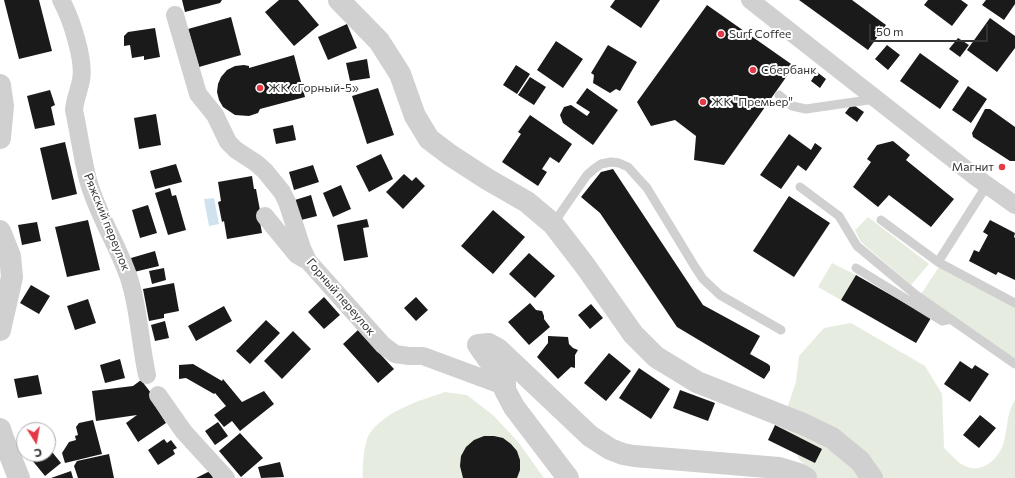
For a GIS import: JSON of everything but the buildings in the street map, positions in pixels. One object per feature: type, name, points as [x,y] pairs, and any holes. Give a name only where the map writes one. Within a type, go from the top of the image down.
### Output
[{"type":"street","name":"Ряжский переулок","points":[[61,0],[80,54],[81,80],[75,100],[74,110],[88,180],[108,233],[130,279],[141,351],[147,375]]},
{"type":"street","points":[[339,0],[379,41],[400,74],[415,116],[429,139],[450,156],[527,202],[553,224],[578,255],[633,334],[656,357],[697,382],[803,424],[832,438],[860,461],[872,478]]},
{"type":"street","points":[[750,0],[987,185],[1015,205]]},
{"type":"street","name":"Горный переулок","points":[[175,15],[198,94],[215,115],[228,142],[236,150],[256,162],[282,192],[308,261],[383,345],[395,354],[423,356],[504,386]]},
{"type":"street","points":[[0,85],[3,106],[0,138]]},
{"type":"street","points":[[265,216],[297,255],[308,261]]},
{"type":"street","points":[[0,231],[10,256],[12,277],[0,330]]},
{"type":"street","points":[[568,478],[514,407],[507,396],[504,386],[505,383],[478,345],[489,344],[498,349],[590,436],[610,449],[634,456],[779,468],[799,474],[806,478]]},
{"type":"street","points":[[158,395],[184,432],[226,478]]},
{"type":"street","points":[[0,429],[2,438],[19,478]]},
{"type":"lane","points":[[779,95],[792,106],[806,109],[876,98]]},
{"type":"lane","points":[[553,224],[587,175],[594,168],[602,164],[612,162],[628,167],[647,188],[694,267],[703,279],[720,295],[780,330]]},
{"type":"lane","points":[[938,262],[987,185]]},
{"type":"lane","points":[[800,187],[839,216],[857,246],[916,295],[1015,364]]},
{"type":"lane","points":[[881,220],[938,262],[1015,303]]},
{"type":"lane","points":[[856,268],[942,321],[951,319]]},
{"type":"shaded area","points":[[868,217],[929,264],[911,285],[861,242],[855,230]]},
{"type":"shaded area","points":[[832,263],[856,275],[841,300],[818,287]]},
{"type":"shaded area","points":[[939,267],[1015,307],[1015,360],[921,294]]},
{"type":"shaded area","points":[[851,323],[925,366],[942,394],[944,448],[962,465],[971,468],[983,467],[997,456],[1005,439],[1010,410],[1015,400],[1015,478],[817,478],[799,459],[781,426],[796,382],[799,356],[824,328]]},
{"type":"shaded area","points":[[445,392],[467,395],[494,416],[519,443],[544,478],[363,478],[363,461],[366,442],[370,433],[377,425],[394,412],[404,407]]},
{"type":"water","points":[[214,198],[219,224],[209,226],[204,199]]},
{"type":"place","name":"Surf Coffee","points":[[721,34]]},
{"type":"place","name":"Сбербанк","points":[[753,70]]},
{"type":"place","name":"ЖК «Горный-5»","points":[[260,88]]},
{"type":"place","name":"ЖК \"Премьер\"","points":[[703,102]]},
{"type":"place","name":"Магнит","points":[[1002,167]]}]
